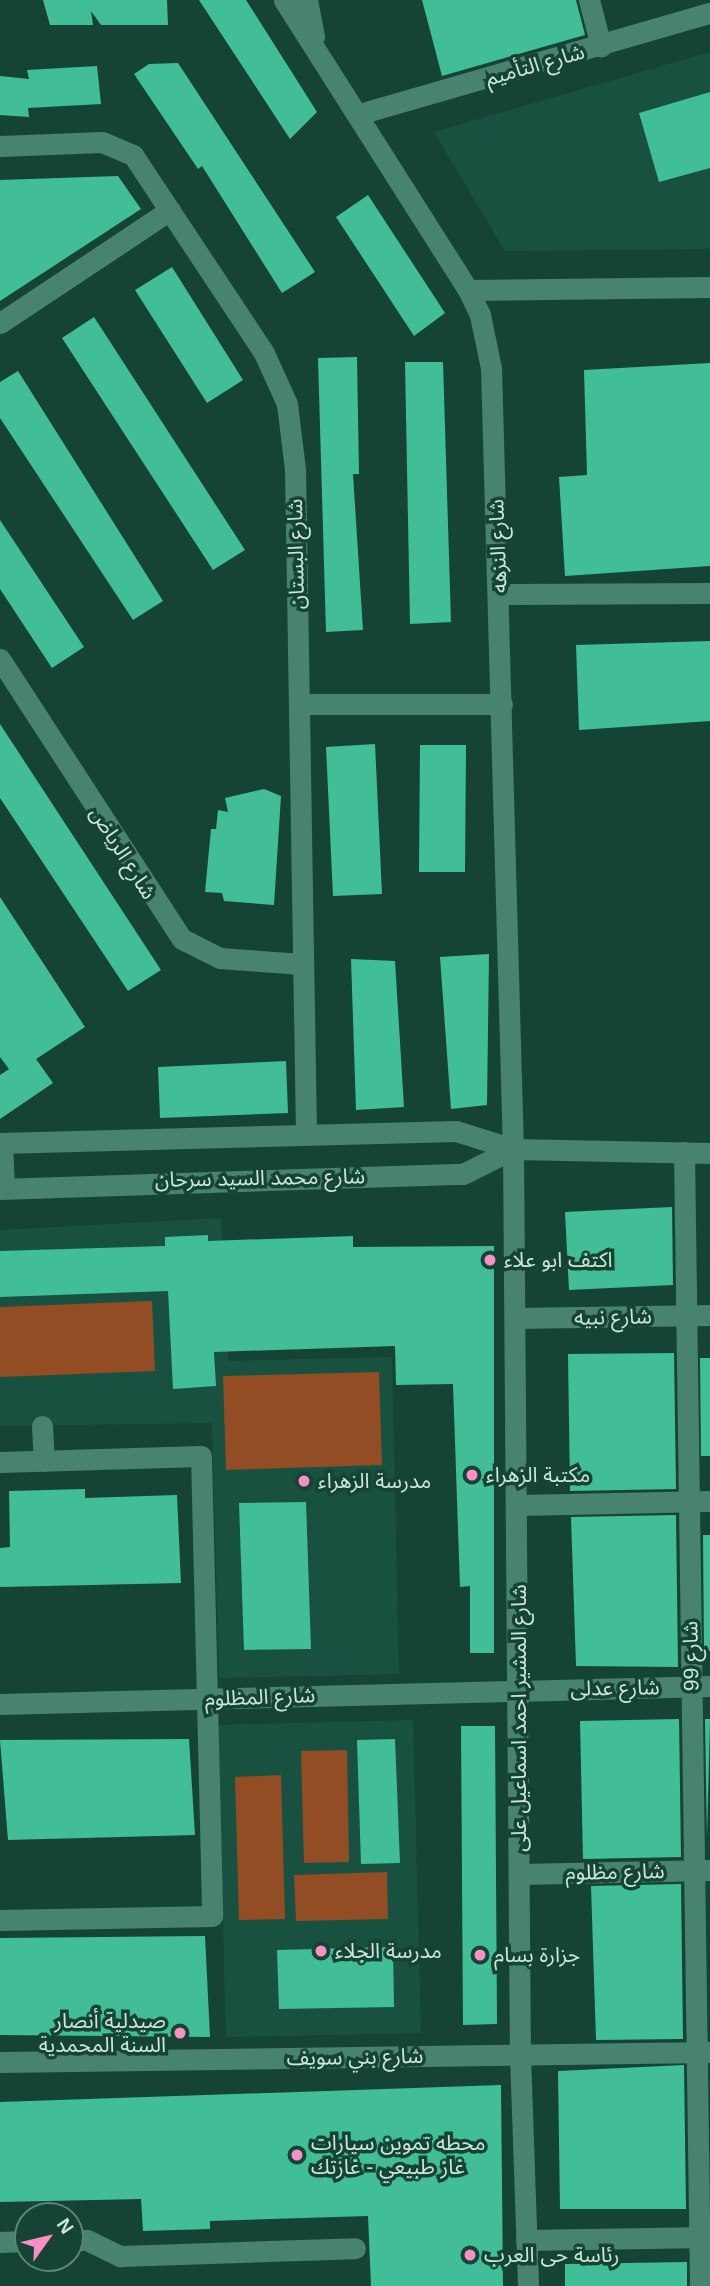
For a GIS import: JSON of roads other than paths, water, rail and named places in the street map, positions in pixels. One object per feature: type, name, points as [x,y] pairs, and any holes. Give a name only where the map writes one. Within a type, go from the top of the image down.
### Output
[{"type":"street","name":"شارع النزهه","points":[[284,0],[359,114],[468,290],[484,326],[491,368],[499,594],[513,1149]]},
{"type":"street","points":[[307,0],[316,48]]},
{"type":"street","points":[[589,0],[601,46]]},
{"type":"street","name":"شارع التأميم","points":[[359,114],[710,13]]},
{"type":"street","name":"شارع البستان","points":[[0,146],[85,142],[118,146],[133,155],[264,354],[287,404],[295,469],[306,1134]]},
{"type":"street","points":[[0,323],[170,210]]},
{"type":"street","points":[[468,290],[710,287]]},
{"type":"street","points":[[499,594],[710,593]]},
{"type":"street","name":"شارع الرياض","points":[[0,659],[182,939],[220,958],[302,964]]},
{"type":"street","points":[[299,704],[502,704]]},
{"type":"street","name":"شارع محمد السيد سرحان","points":[[1,1143],[456,1131],[513,1149],[710,1153]]},
{"type":"street","points":[[1,1143],[2,1189]]},
{"type":"street","name":"شارع محمد السيد سرحان","points":[[2,1189],[463,1174],[513,1149]]},
{"type":"street","name":"شارع المشير احمد اسماعيل على","points":[[513,1149],[518,1505],[520,2055],[528,2286]]},
{"type":"street","name":"شارع 99","points":[[684,1153],[688,1502],[701,1686],[705,2237],[700,2286]]},
{"type":"street","name":"شارع نبيه","points":[[515,1318],[710,1315]]},
{"type":"street","points":[[42,1426],[44,1461]]},
{"type":"street","points":[[0,1462],[201,1457],[212,1916],[0,1920]]},
{"type":"street","points":[[518,1505],[710,1501]]},
{"type":"street","name":"شارع المظلوم","points":[[0,1704],[207,1698],[350,1685],[519,1689]]},
{"type":"street","name":"شارع عدلى","points":[[519,1689],[701,1686]]},
{"type":"street","name":"شارع مظلوم","points":[[520,1874],[702,1870]]},
{"type":"street","name":"شارع بني سويف","points":[[0,2062],[703,2052]]},
{"type":"street","points":[[527,2240],[705,2237]]},
{"type":"street","points":[[84,2240],[120,2256],[355,2248]]},
{"type":"place","name":"اكتف ابو علاء","points":[[490,1260]]},
{"type":"place","name":"مكتبة الزهراء","points":[[472,1475]]},
{"type":"place","name":"مدرسة الزهراء","points":[[304,1481]]},
{"type":"place","name":"مدرسة الجلاء","points":[[321,1951]]},
{"type":"place","name":"جزارة بسام","points":[[480,1955]]},
{"type":"place","name":"صيدلية أنصار السنة المحمدية","points":[[180,2033]]},
{"type":"place","name":"محطه تموين سيارات غاز طبيعي - غازتك","points":[[297,2155]]},
{"type":"place","name":"رئاسة حى العرب","points":[[470,2255]]}]
